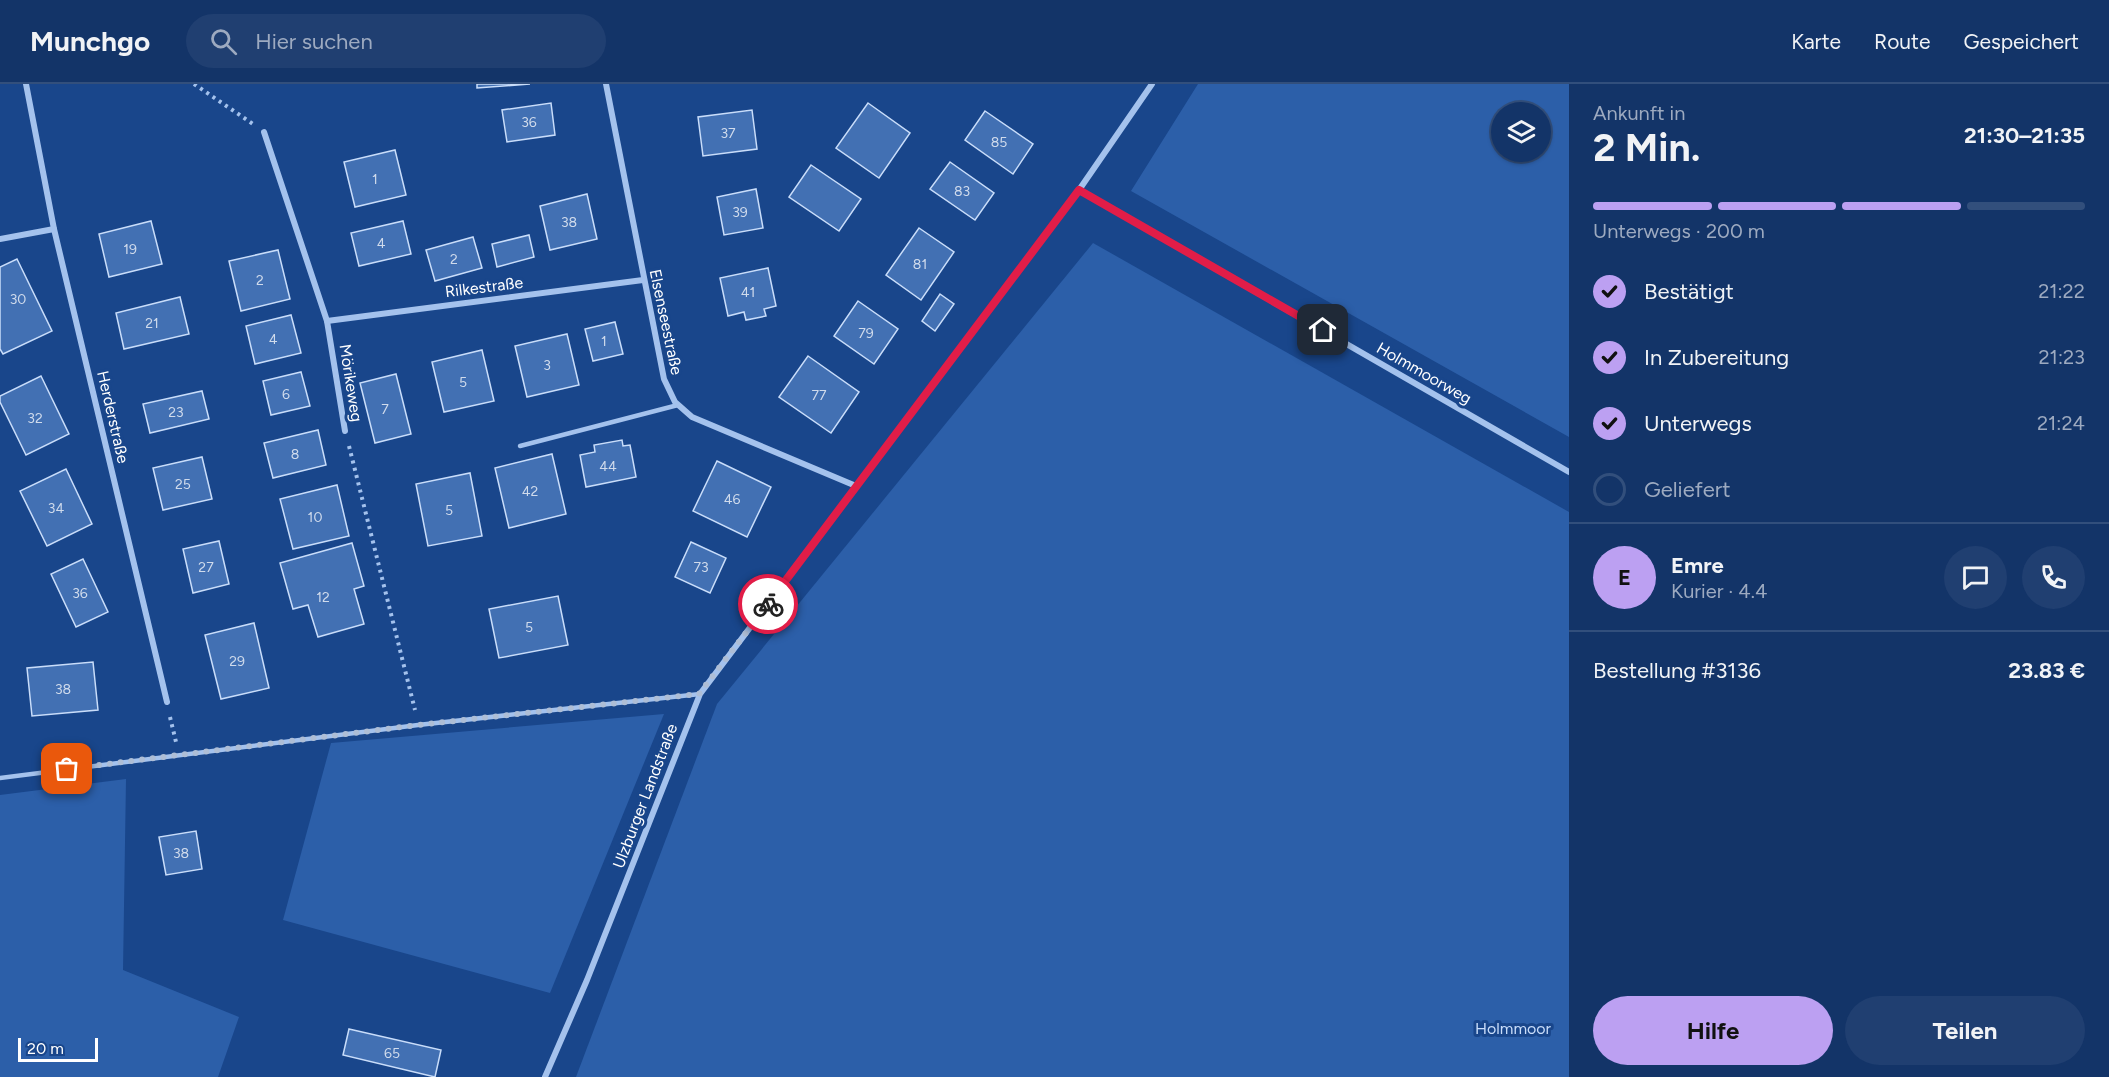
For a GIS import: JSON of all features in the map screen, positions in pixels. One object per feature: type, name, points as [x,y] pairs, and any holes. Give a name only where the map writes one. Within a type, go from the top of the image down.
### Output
[{"type":"street","name":"Herderstraße","points":[[26,84],[54,229],[167,702]]},
{"type":"street","name":"Elsenseestraße","points":[[606,84],[643,280],[664,379],[669,392],[678,405],[692,417],[856,486]]},
{"type":"street","name":"Ulzburger Landstraße","points":[[545,1077],[587,980],[699,694],[1079,190],[1152,84]]},
{"type":"street","name":"Mörikeweg","points":[[264,132],[327,321],[345,431]]},
{"type":"street","name":"Holmmoorweg","points":[[1079,190],[1569,471]]},
{"type":"street","points":[[0,239],[54,229]]},
{"type":"street","name":"Rilkestraße","points":[[327,321],[643,280]]},
{"type":"lane","points":[[520,446],[678,405]]},
{"type":"lane","points":[[0,778],[418,725],[699,694]]},
{"type":"path","points":[[194,84],[264,132]]},
{"type":"path","name":"Mörikeweg","points":[[345,431],[418,725]]},
{"type":"path","points":[[167,702],[179,754]]},
{"type":"green space","points":[[1198,84],[1569,84],[1569,437],[1131,191]]},
{"type":"green space","name":"Holmmoor","points":[[1093,243],[1569,512],[1569,1077],[576,1077],[717,704]]},
{"type":"green space","points":[[664,714],[550,993],[283,920],[331,743]]},
{"type":"green space","points":[[126,779],[123,970],[239,1017],[218,1077],[0,1077],[0,795]]},
{"type":"building","points":[[477,84],[530,84],[477,88]]},
{"type":"building","points":[[551,103],[555,135],[507,142],[502,110]]},
{"type":"building","points":[[868,103],[910,133],[879,178],[836,148]]},
{"type":"building","points":[[752,110],[757,149],[703,156],[698,117]]},
{"type":"building","points":[[985,111],[1033,144],[1013,174],[965,140]]},
{"type":"building","points":[[395,150],[406,195],[355,207],[344,162]]},
{"type":"building","points":[[950,162],[994,193],[975,220],[930,189]]},
{"type":"building","points":[[811,165],[861,199],[839,231],[789,197]]},
{"type":"building","points":[[756,189],[763,228],[724,235],[717,197]]},
{"type":"building","points":[[587,194],[597,239],[550,250],[540,206]]},
{"type":"building","points":[[151,221],[162,264],[109,277],[99,234]]},
{"type":"building","points":[[403,221],[411,254],[359,266],[351,233]]},
{"type":"building","points":[[919,228],[954,252],[921,300],[886,275]]},
{"type":"building","points":[[529,235],[534,257],[497,267],[492,244]]},
{"type":"building","points":[[473,237],[482,268],[435,281],[426,250]]},
{"type":"building","points":[[278,250],[290,299],[241,311],[229,261]]},
{"type":"building","points":[[17,259],[52,331],[3,354],[0,349],[0,267]]},
{"type":"building","points":[[768,268],[776,306],[764,309],[766,316],[746,320],[744,312],[728,316],[720,278]]},
{"type":"building","points":[[940,294],[954,304],[935,331],[922,321]]},
{"type":"building","points":[[180,297],[189,334],[124,349],[116,313]]},
{"type":"building","points":[[858,301],[898,329],[874,364],[834,336]]},
{"type":"building","points":[[291,315],[301,353],[255,364],[246,326]]},
{"type":"building","points":[[615,322],[623,354],[593,361],[585,329]]},
{"type":"building","points":[[567,334],[579,385],[527,397],[515,346]]},
{"type":"building","points":[[482,350],[494,401],[444,412],[432,362]]},
{"type":"building","points":[[808,356],[859,392],[831,433],[779,397]]},
{"type":"building","points":[[301,372],[310,406],[271,415],[263,381]]},
{"type":"building","points":[[396,374],[411,434],[375,443],[360,383]]},
{"type":"building","points":[[41,376],[69,434],[26,455],[0,402],[0,396]]},
{"type":"building","points":[[202,391],[209,419],[150,433],[143,404]]},
{"type":"building","points":[[318,430],[326,465],[273,478],[264,443]]},
{"type":"building","points":[[622,440],[623,446],[630,445],[636,477],[586,487],[580,455],[595,452],[594,445]]},
{"type":"building","points":[[552,454],[566,514],[509,528],[495,468]]},
{"type":"building","points":[[202,457],[212,499],[163,510],[153,468]]},
{"type":"building","points":[[717,461],[771,487],[747,537],[693,511]]},
{"type":"building","points":[[66,469],[92,524],[47,546],[20,491]]},
{"type":"building","points":[[470,473],[482,536],[428,546],[416,484]]},
{"type":"building","points":[[337,485],[349,536],[293,549],[280,499]]},
{"type":"building","points":[[219,541],[229,584],[193,593],[183,549]]},
{"type":"building","points":[[691,542],[726,558],[710,593],[675,577]]},
{"type":"building","points":[[352,543],[364,586],[354,589],[364,624],[318,637],[308,605],[293,609],[280,563]]},
{"type":"building","points":[[83,559],[108,612],[76,627],[51,574]]},
{"type":"building","points":[[558,596],[568,645],[499,658],[489,609]]},
{"type":"building","points":[[254,623],[269,688],[221,699],[205,635]]},
{"type":"building","points":[[93,662],[98,710],[32,716],[27,668]]},
{"type":"building","points":[[196,831],[202,869],[166,875],[159,837]]},
{"type":"building","points":[[349,1029],[441,1050],[435,1077],[343,1055]]},
{"type":"way so far","points":[[67,769],[418,725],[699,694],[768,604]]},
{"type":"route","points":[[768,604],[1079,190],[1323,330]]}]
